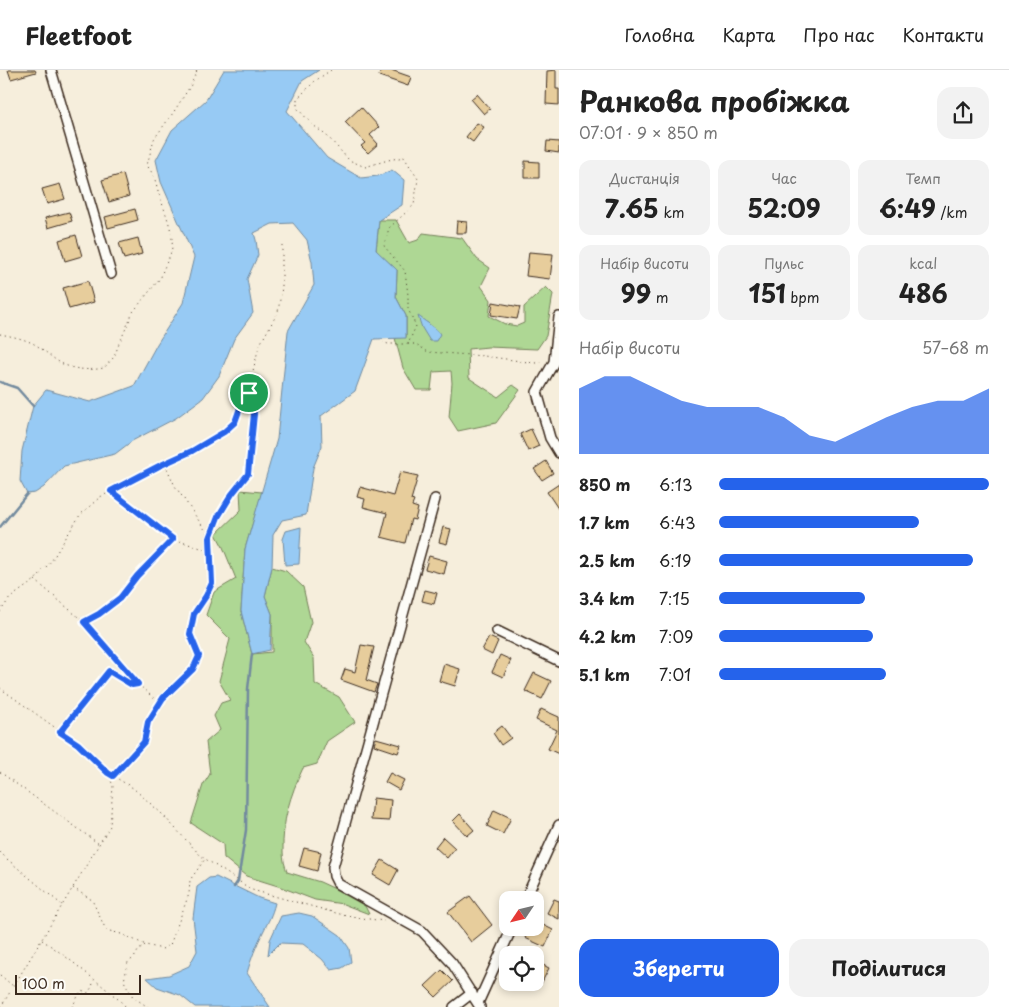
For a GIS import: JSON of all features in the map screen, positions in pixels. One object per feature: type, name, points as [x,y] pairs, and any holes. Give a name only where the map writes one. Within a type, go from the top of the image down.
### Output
[{"type":"street","points":[[51,70],[111,274]]},
{"type":"street","points":[[559,317],[554,362],[538,392],[550,438],[559,453]]},
{"type":"street","points":[[435,499],[333,867],[334,876],[338,884],[422,931],[452,963],[479,1005]]},
{"type":"street","points":[[497,630],[559,661]]},
{"type":"street","points":[[529,891],[559,825]]},
{"type":"street","points":[[479,1005],[509,936]]},
{"type":"street","points":[[454,1007],[472,993]]},
{"type":"path","points":[[0,334],[30,341],[57,361],[69,367],[88,370],[104,368],[114,357],[133,312],[161,277],[162,270],[168,262],[172,239],[153,176],[147,165],[154,139],[178,106],[197,70]]},
{"type":"path","points":[[330,70],[315,81],[297,99],[298,108],[349,160],[364,167],[404,157],[418,179],[414,205],[389,228],[384,246],[406,271],[408,308],[416,326],[408,344]]},
{"type":"path","points":[[113,776],[144,742],[148,722],[163,698],[193,669],[199,656],[190,634],[194,614],[212,583],[210,538],[218,517],[232,494],[248,474],[254,414],[249,393],[251,379],[259,346],[278,312],[282,288],[282,245]]},
{"type":"path","points":[[383,342],[388,344],[416,344],[428,352],[484,356],[535,363],[554,362]]},
{"type":"path","points":[[0,612],[10,598],[35,580],[52,560],[80,515],[100,497],[192,451],[224,432],[235,422],[240,408],[249,393]]},
{"type":"path","points":[[165,464],[175,486],[210,538]]},
{"type":"path","points":[[111,491],[173,539],[211,551]]},
{"type":"path","points":[[84,622],[99,614],[120,598],[137,576],[173,539]]},
{"type":"path","points":[[35,580],[84,622],[138,684],[160,704]]},
{"type":"path","points":[[60,732],[109,671],[132,685],[138,684]]},
{"type":"path","points":[[0,688],[78,744],[108,773],[140,794],[161,813],[201,856],[252,890],[347,916],[387,921]]},
{"type":"path","points":[[0,772],[100,844]]},
{"type":"path","points":[[1,1005],[110,826],[113,786],[108,773]]},
{"type":"path","points":[[0,852],[63,905]]},
{"type":"path","points":[[73,888],[92,900],[106,930],[162,949],[170,945],[188,894],[190,880],[205,858]]},
{"type":"path","points":[[42,939],[119,999],[126,1007]]},
{"type":"path","points":[[146,945],[128,962],[124,981],[133,997],[148,1007]]},
{"type":"path","points":[[0,975],[14,986]]},
{"type":"path","points":[[72,1007],[81,991],[88,993],[94,979]]},
{"type":"green space","points":[[379,220],[396,220],[409,243],[418,240],[423,233],[462,238],[477,259],[490,268],[481,286],[491,300],[489,316],[505,324],[517,326],[524,323],[524,307],[546,287],[553,294],[546,336],[537,349],[488,347],[468,349],[469,378],[498,397],[513,385],[520,390],[496,423],[458,431],[449,417],[452,383],[451,371],[433,372],[431,390],[416,390],[403,368],[395,338],[406,337],[406,316],[396,297],[397,270],[376,251]]},
{"type":"green space","points":[[240,490],[262,492],[245,549],[241,611],[252,654],[272,652],[272,614],[265,596],[272,567],[286,571],[303,587],[311,622],[304,642],[314,658],[315,684],[339,697],[355,722],[327,741],[317,764],[303,768],[285,819],[283,852],[286,870],[287,872],[333,888],[365,906],[369,914],[343,904],[315,900],[246,876],[224,858],[223,844],[191,823],[203,785],[210,774],[206,742],[220,730],[214,716],[221,703],[230,700],[219,681],[230,639],[206,615],[214,592],[236,579],[216,534],[241,510]]},
{"type":"water","points":[[224,70],[319,70],[302,81],[287,111],[327,158],[361,178],[378,176],[392,170],[404,180],[402,205],[379,220],[376,250],[397,270],[396,297],[406,316],[406,338],[374,339],[355,391],[321,416],[322,446],[313,468],[306,515],[282,520],[273,535],[272,567],[265,596],[272,614],[270,650],[252,654],[241,611],[245,549],[277,439],[288,331],[314,285],[312,262],[307,240],[293,223],[272,224],[254,233],[258,255],[247,279],[253,313],[234,339],[219,376],[203,398],[176,418],[132,441],[115,454],[64,466],[44,487],[35,493],[27,494],[20,481],[22,451],[33,406],[46,390],[90,402],[134,386],[157,344],[183,303],[194,257],[161,182],[156,160],[172,130],[206,100]]},
{"type":"water","points":[[418,316],[440,334],[436,341],[430,341],[422,328]]},
{"type":"water","points":[[301,527],[299,564],[285,565],[283,539],[286,531]]},
{"type":"water","points":[[216,877],[259,898],[275,903],[247,973],[270,1007],[195,1007],[180,995],[157,987],[147,978],[169,975],[189,966],[197,951],[193,918],[197,887],[209,878]]},
{"type":"water","points":[[299,913],[312,916],[340,935],[349,948],[351,962],[342,968],[331,970],[322,959],[303,944],[280,943],[268,955],[270,940],[281,916]]},
{"type":"building","points":[[8,70],[35,70],[36,72],[11,79]]},
{"type":"building","points":[[381,70],[391,70],[411,77],[408,86],[379,76]]},
{"type":"building","points":[[556,70],[556,89],[559,89],[559,105],[546,104],[547,71]]},
{"type":"building","points":[[477,94],[490,109],[484,114],[471,99]]},
{"type":"building","points":[[361,107],[379,127],[370,135],[378,144],[368,153],[361,146],[365,143],[345,122]]},
{"type":"building","points":[[477,123],[484,127],[473,142],[466,137]]},
{"type":"building","points":[[547,141],[559,142],[559,153],[546,151]]},
{"type":"building","points":[[525,161],[539,162],[539,178],[525,178]]},
{"type":"building","points":[[123,174],[129,196],[109,202],[102,180]]},
{"type":"building","points":[[60,184],[65,199],[47,204],[42,189]]},
{"type":"building","points":[[135,209],[138,220],[108,228],[105,217]]},
{"type":"building","points":[[69,212],[72,221],[48,228],[45,218]]},
{"type":"building","points":[[457,221],[467,222],[466,233],[456,233]]},
{"type":"building","points":[[76,235],[82,256],[65,261],[59,240]]},
{"type":"building","points":[[138,238],[142,254],[124,259],[119,243]]},
{"type":"building","points":[[529,252],[553,254],[550,279],[526,276]]},
{"type":"building","points":[[88,281],[94,302],[69,309],[63,288]]},
{"type":"building","points":[[493,302],[520,307],[517,319],[491,315]]},
{"type":"building","points":[[531,429],[539,446],[528,451],[520,434]]},
{"type":"building","points":[[546,461],[553,473],[542,480],[534,469]]},
{"type":"building","points":[[400,472],[418,476],[411,500],[414,501],[412,506],[418,508],[415,520],[411,519],[405,543],[381,537],[387,513],[363,507],[365,499],[357,497],[360,487],[393,496]]},
{"type":"building","points":[[559,484],[559,510],[547,492]]},
{"type":"building","points":[[443,527],[451,529],[447,544],[439,542]]},
{"type":"building","points":[[429,556],[447,561],[444,574],[425,569]]},
{"type":"building","points":[[425,590],[437,593],[434,604],[422,601]]},
{"type":"building","points":[[489,637],[498,641],[492,655],[482,650]]},
{"type":"building","points":[[361,645],[374,647],[366,680],[377,684],[374,692],[341,680],[345,669],[355,672]]},
{"type":"building","points":[[500,655],[511,660],[503,677],[492,672]]},
{"type":"building","points":[[444,664],[460,669],[455,686],[439,681]]},
{"type":"building","points":[[534,673],[551,681],[542,699],[525,691]]},
{"type":"building","points":[[541,709],[559,717],[559,754],[548,749],[557,730],[536,720]]},
{"type":"building","points":[[502,726],[511,738],[501,745],[493,733]]},
{"type":"building","points":[[376,738],[401,745],[398,753],[374,745]]},
{"type":"building","points":[[390,773],[404,780],[399,790],[385,782]]},
{"type":"building","points":[[373,798],[391,800],[389,821],[371,820]]},
{"type":"building","points":[[494,810],[511,818],[503,834],[487,826]]},
{"type":"building","points":[[460,814],[474,830],[467,836],[453,821]]},
{"type":"building","points":[[443,837],[455,848],[447,858],[435,847]]},
{"type":"building","points":[[304,848],[321,852],[317,871],[299,866]]},
{"type":"building","points":[[382,860],[398,870],[390,885],[373,875]]},
{"type":"building","points":[[470,896],[492,925],[471,942],[448,912]]},
{"type":"building","points":[[554,899],[559,901],[559,919],[547,913]]},
{"type":"building","points":[[544,926],[553,930],[545,947],[525,938],[526,936],[544,936]]},
{"type":"building","points":[[544,966],[549,968],[544,978]]},
{"type":"building","points":[[442,970],[453,981],[436,997],[425,986]]},
{"type":"waterway","points":[[0,382],[17,388],[33,406]]},
{"type":"waterway","points":[[0,527],[27,494]]},
{"type":"waterway","points":[[234,887],[238,881],[246,830],[248,689],[252,654]]},
{"type":"route","points":[[249,393],[254,414],[248,474],[232,494],[218,517],[210,538],[212,583],[194,614],[190,634],[199,656],[193,669],[163,698],[148,722],[144,742],[113,776],[78,744],[60,732],[109,671],[132,685],[138,684],[84,622],[99,614],[120,598],[137,576],[173,539],[111,491],[192,451],[224,432],[235,422],[240,408],[249,393]]}]
